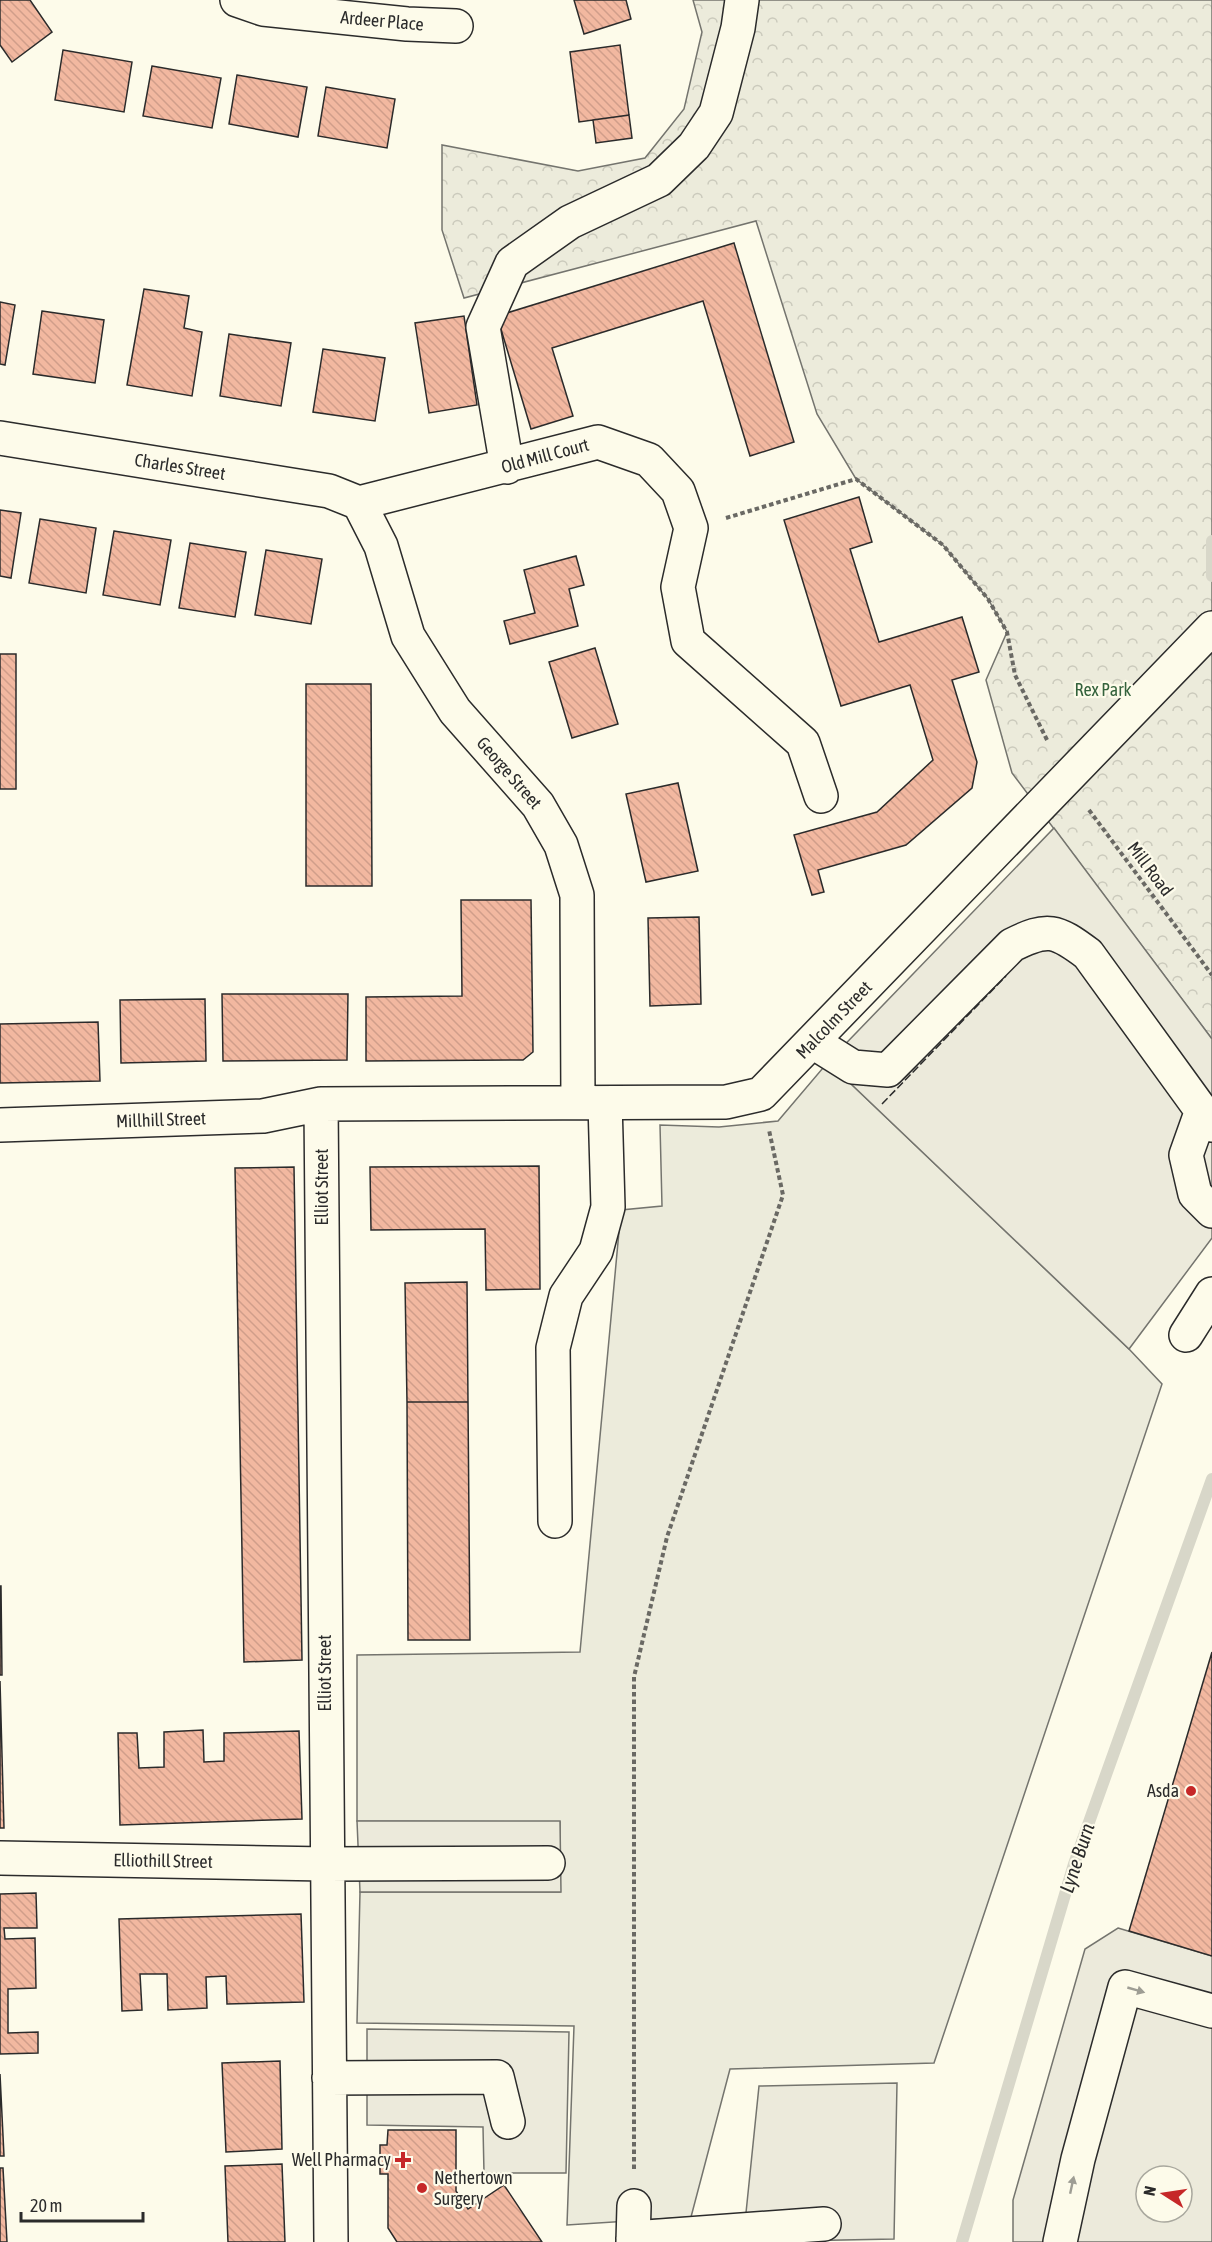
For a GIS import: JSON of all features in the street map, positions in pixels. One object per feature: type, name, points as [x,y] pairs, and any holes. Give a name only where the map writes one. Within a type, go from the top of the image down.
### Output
[{"type":"street","name":"Ardeer Place","points":[[237,0],[263,9],[407,24],[456,26]]},
{"type":"street","points":[[507,467],[483,327],[512,263],[570,222],[659,180],[694,146],[716,113],[738,28],[742,0]]},
{"type":"street","name":"Charles Street","points":[[0,438],[329,491],[359,503]]},
{"type":"street","name":"Old Mill Court","points":[[359,503],[598,442],[649,460],[678,491],[691,528]]},
{"type":"street","name":"George Street","points":[[359,503],[381,546],[408,636],[455,711],[538,805],[561,845],[577,895],[591,1103],[608,1207],[596,1251],[566,1296],[554,1348],[555,1521]]},
{"type":"street","points":[[691,528],[678,588],[688,640],[803,743],[821,796]]},
{"type":"street","name":"Malcolm Street","points":[[761,1094],[1212,628]]},
{"type":"street","points":[[813,1042],[853,1067],[888,1070],[1012,945],[1038,932],[1064,936],[1088,954],[1207,1118],[1186,1155],[1195,1194],[1212,1211]]},
{"type":"street","points":[[321,1104],[726,1102],[761,1094]]},
{"type":"street","name":"Millhill Street","points":[[0,1125],[263,1116],[321,1104]]},
{"type":"street","name":"Elliot Street","points":[[321,1104],[331,2242]]},
{"type":"street","points":[[1186,1335],[1212,1294]]},
{"type":"street","name":"Elliothill Street","points":[[0,1858],[326,1864],[548,1863]]},
{"type":"street","points":[[1060,2242],[1078,2159],[1125,1987],[1212,2012]]},
{"type":"street","points":[[329,2078],[497,2077],[508,2122]]},
{"type":"street","points":[[634,2206],[633,2240],[824,2224]]},
{"type":"path","name":"Mill Road","points":[[691,528],[856,479],[942,545],[988,599],[1008,632],[1015,675],[1066,779],[1212,975]]},
{"type":"path","points":[[634,2206],[634,1677],[667,1537],[783,1195],[761,1094]]},
{"type":"green space","name":"Rex Park","points":[[693,0],[1212,0],[1212,1039],[1012,773],[986,680],[1007,632],[988,599],[943,545],[856,479],[817,414],[756,221],[464,298],[442,230],[442,145],[578,171],[645,158],[684,109],[702,32]]},
{"type":"green space","points":[[828,1062],[1129,1349],[1162,1384],[934,2063],[730,2069],[691,2217],[567,2225],[574,2026],[357,2023],[360,1892],[560,1892],[560,1822],[357,1821],[357,1655],[580,1652],[621,1210],[662,1206],[660,1125],[719,1127],[778,1121]]},
{"type":"shaded area","points":[[1054,828],[1212,1039],[1212,1238],[1129,1349],[828,1062]]},
{"type":"shaded area","points":[[357,1821],[560,1821],[561,1892],[360,1892]]},
{"type":"shaded area","points":[[1118,1928],[1212,1956],[1212,2242],[1013,2242],[1013,2200],[1085,1949]]},
{"type":"shaded area","points":[[367,2029],[569,2032],[566,2173],[484,2173],[483,2127],[367,2125]]},
{"type":"shaded area","points":[[897,2083],[894,2239],[743,2242],[759,2086]]},
{"type":"building","points":[[0,0],[30,0],[52,32],[12,62],[0,45]]},
{"type":"building","points":[[574,0],[626,0],[631,19],[584,34]]},
{"type":"building","points":[[620,45],[629,115],[579,122],[570,52]]},
{"type":"building","points":[[63,50],[132,62],[124,112],[55,100]]},
{"type":"building","points":[[152,66],[221,78],[212,128],[143,116]]},
{"type":"building","points":[[237,75],[307,87],[298,137],[229,124]]},
{"type":"building","points":[[326,87],[395,99],[387,148],[318,136]]},
{"type":"building","points":[[629,115],[632,138],[596,143],[593,120]]},
{"type":"building","points":[[734,243],[794,442],[750,456],[703,301],[552,348],[573,416],[531,429],[497,316]]},
{"type":"building","points":[[144,289],[189,296],[184,328],[202,332],[192,396],[127,385]]},
{"type":"building","points":[[0,302],[15,305],[5,365],[0,364]]},
{"type":"building","points":[[42,311],[104,320],[95,383],[33,374]]},
{"type":"building","points":[[464,316],[477,405],[429,413],[415,323]]},
{"type":"building","points":[[229,334],[291,343],[281,406],[220,396]]},
{"type":"building","points":[[323,349],[385,358],[375,421],[313,412]]},
{"type":"building","points":[[859,497],[872,542],[850,549],[879,642],[962,617],[979,672],[952,680],[977,762],[972,788],[906,845],[818,870],[824,892],[812,895],[794,835],[877,812],[933,760],[910,685],[841,706],[784,520]]},
{"type":"building","points":[[0,510],[21,513],[11,578],[0,576]]},
{"type":"building","points":[[40,519],[96,528],[86,593],[29,583]]},
{"type":"building","points":[[114,531],[171,540],[160,605],[103,595]]},
{"type":"building","points":[[190,543],[246,552],[235,617],[179,608]]},
{"type":"building","points":[[266,550],[322,559],[311,624],[255,615]]},
{"type":"building","points":[[576,556],[584,585],[569,589],[578,626],[510,644],[504,621],[535,613],[524,570]]},
{"type":"building","points":[[595,648],[618,724],[572,738],[549,662]]},
{"type":"building","points":[[0,654],[16,654],[16,789],[0,789]]},
{"type":"building","points":[[306,684],[371,684],[372,886],[306,886]]},
{"type":"building","points":[[678,783],[698,871],[646,882],[626,794]]},
{"type":"building","points":[[461,900],[531,900],[533,1052],[523,1060],[366,1061],[366,997],[462,996]]},
{"type":"building","points":[[699,917],[701,1004],[650,1006],[648,918]]},
{"type":"building","points":[[222,994],[348,994],[347,1060],[223,1061]]},
{"type":"building","points":[[205,999],[206,1061],[121,1063],[120,1000]]},
{"type":"building","points":[[98,1022],[100,1081],[0,1083],[0,1024]]},
{"type":"building","points":[[539,1166],[540,1289],[486,1290],[485,1229],[371,1230],[370,1167]]},
{"type":"building","points":[[294,1167],[302,1660],[244,1662],[235,1168]]},
{"type":"building","points":[[467,1282],[468,1402],[407,1402],[405,1283]]},
{"type":"building","points":[[407,1402],[468,1402],[470,1640],[408,1640]]},
{"type":"building","points":[[0,1586],[2,1675],[0,1675]]},
{"type":"building","name":"Asda","points":[[1212,1652],[1212,1956],[1129,1931]]},
{"type":"building","points":[[0,1681],[4,1828],[0,1828]]},
{"type":"building","points":[[203,1730],[204,1762],[224,1761],[224,1733],[299,1731],[302,1819],[120,1825],[118,1733],[137,1733],[139,1768],[164,1767],[164,1732]]},
{"type":"building","points":[[36,1893],[37,1928],[4,1928],[5,1939],[35,1938],[36,1988],[8,1989],[8,2033],[38,2032],[38,2053],[0,2054],[0,1894]]},
{"type":"building","points":[[301,1914],[304,2002],[227,2004],[226,1976],[206,1977],[207,2008],[168,2010],[167,1974],[140,1974],[142,2010],[122,2011],[119,1919]]},
{"type":"building","points":[[280,2061],[282,2149],[226,2152],[222,2063]]},
{"type":"building","points":[[0,2074],[4,2156],[0,2156]]},
{"type":"building","name":"Nethertown Surgery","points":[[388,2130],[456,2130],[456,2191],[468,2209],[504,2185],[542,2242],[397,2242],[388,2228],[388,2174],[380,2174],[380,2145],[387,2145]]},
{"type":"building","points":[[282,2164],[285,2242],[228,2242],[225,2166]]},
{"type":"building","points":[[0,2168],[3,2168],[7,2242],[0,2242]]},
{"type":"waterway","name":"Lyne Burn","points":[[1212,541],[1212,576]]},
{"type":"waterway","name":"Lyne Burn","points":[[962,2242],[1074,1864],[1212,1479]]},
{"type":"fence","points":[[882,1104],[1006,976]]},
{"type":"place","name":"Asda","points":[[1191,1791]]},
{"type":"place","name":"Well Pharmacy","points":[[403,2160]]},
{"type":"place","name":"Nethertown Surgery","points":[[422,2188]]}]
